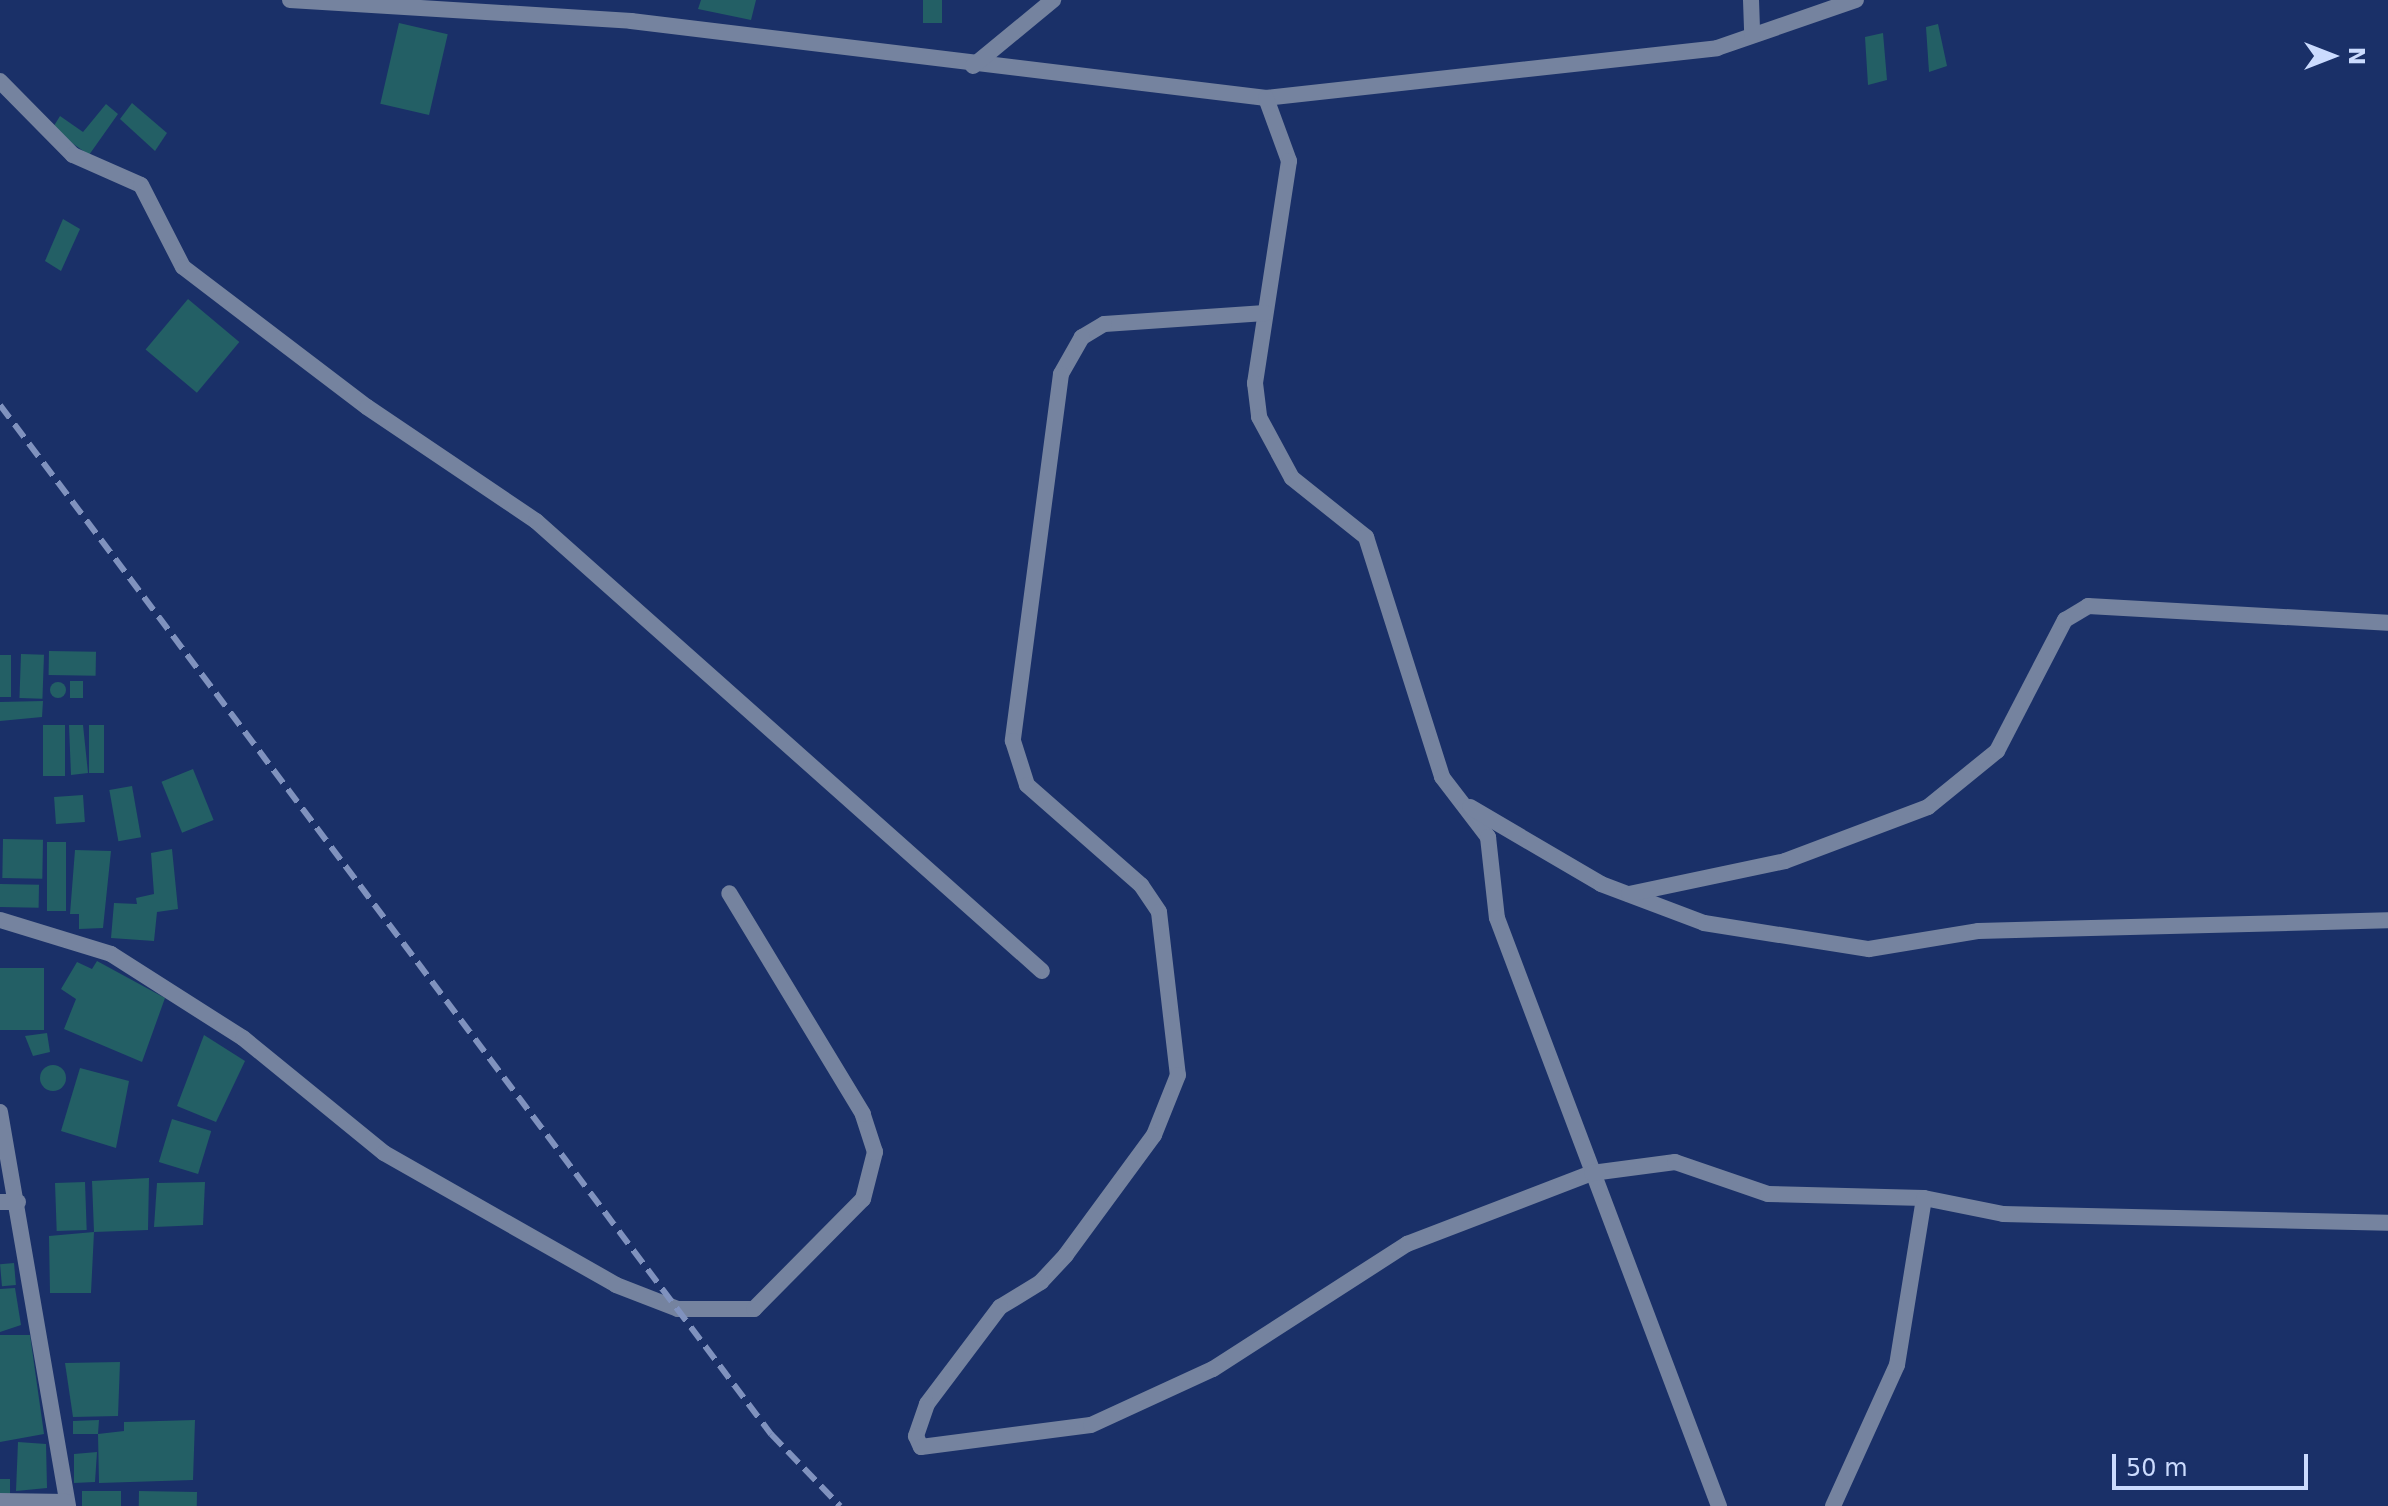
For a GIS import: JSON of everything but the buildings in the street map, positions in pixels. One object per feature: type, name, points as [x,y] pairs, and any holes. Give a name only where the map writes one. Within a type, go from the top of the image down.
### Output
[{"type":"street","points":[[290,0],[631,21],[973,66],[1266,98],[1717,48],[1856,0]]},
{"type":"street","points":[[973,66],[1053,0]]},
{"type":"street","points":[[1751,0],[1752,35]]},
{"type":"street","points":[[0,81],[73,155],[141,185],[183,267],[367,407],[536,521],[1042,971]]},
{"type":"street","points":[[1266,98],[1289,161],[1255,383],[1272,452],[1292,478],[1353,520],[1366,537],[1442,777],[1488,837],[1497,918],[1719,1506]]},
{"type":"street","points":[[1265,313],[1104,324],[1082,337],[1061,374],[1013,741],[1027,785],[1141,885],[1159,912],[1178,1075],[1154,1135],[1053,1272],[986,1323],[927,1404],[916,1436],[921,1447],[1091,1425],[1213,1369],[1407,1244],[1592,1173],[1675,1162],[1768,1194],[1924,1198],[2003,1214],[2388,1223]]},
{"type":"street","points":[[1627,894],[1785,861],[1928,807],[1997,751],[2065,620],[2088,606],[2388,623]]},
{"type":"street","points":[[1458,800],[1627,894],[1704,923],[1869,949],[1978,931],[2388,920]]},
{"type":"street","points":[[0,920],[111,954],[243,1038],[384,1153],[616,1285],[678,1309],[754,1309],[863,1199],[875,1152],[863,1114],[729,893]]},
{"type":"street","points":[[0,1112],[18,1202],[67,1504],[0,1501]]},
{"type":"street","points":[[1834,1505],[1897,1365],[1924,1198]]},
{"type":"street","points":[[0,1202],[18,1202]]},
{"type":"railway","points":[[0,405],[771,1434],[840,1506]]}]
